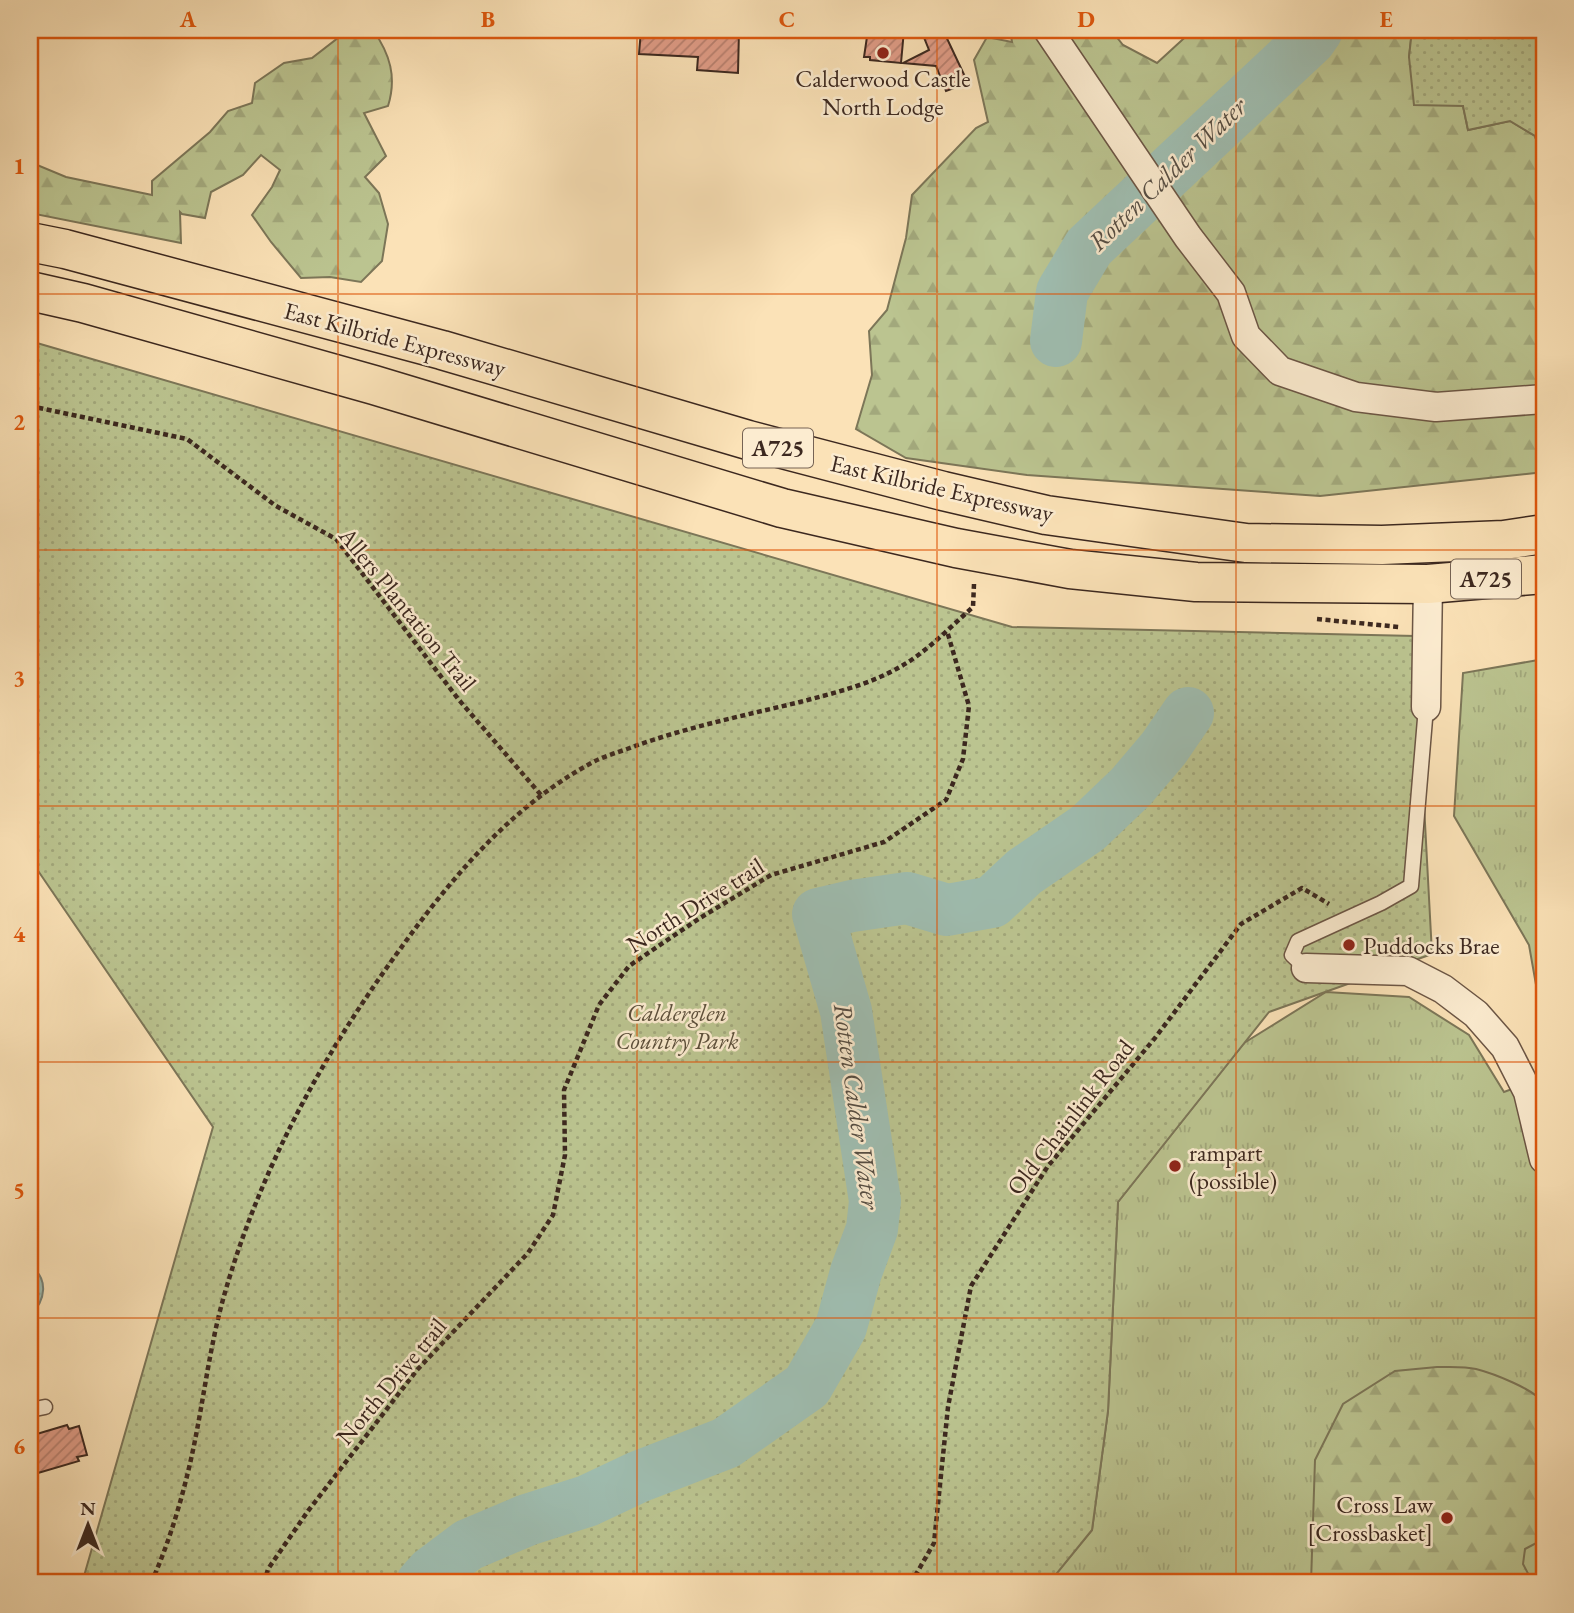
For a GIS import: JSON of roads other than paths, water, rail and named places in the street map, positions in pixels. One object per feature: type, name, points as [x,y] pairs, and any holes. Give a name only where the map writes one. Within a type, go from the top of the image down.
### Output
[{"type":"highway","name":"East Kilbride Expressway","points":[[30,242],[65,249],[442,350],[748,440],[943,491],[1046,514],[1246,543],[1382,545],[1504,540],[1544,534]]},
{"type":"highway","name":"East Kilbride Expressway","points":[[30,291],[83,303],[374,385],[782,508],[956,548],[1070,569],[1196,582],[1429,584],[1544,574]]},
{"type":"street","points":[[1048,30],[1188,237],[1231,293],[1246,336],[1280,371],[1356,397],[1436,407],[1544,399]]},
{"type":"street","points":[[1426,707],[1429,584]]},
{"type":"street","points":[[1306,968],[1408,971],[1443,989],[1476,1014],[1504,1047],[1528,1092],[1544,1159]]},
{"type":"lane","points":[[1306,968],[1292,955],[1298,941],[1381,903],[1411,886],[1426,707]]},
{"type":"lane","points":[[30,1410],[45,1407]]},
{"type":"water","points":[[30,1266],[40,1277],[43,1290],[39,1303],[30,1315]]},
{"type":"waterway","name":"Rotten Calder Water","points":[[1056,341],[1062,292],[1089,247],[1310,40],[1317,30]]},
{"type":"waterway","name":"Rotten Calder Water","points":[[422,1583],[432,1572],[468,1545],[527,1520],[587,1501],[638,1477],[726,1443],[807,1386],[841,1327],[856,1272],[872,1229],[875,1201],[846,1011],[818,914],[907,898],[947,910],[992,902],[1024,872],[1088,828],[1131,787],[1164,748],[1188,713]]},
{"type":"place","name":"Calderwood Castle North Lodge","points":[[883,53]]},
{"type":"place","name":"Puddocks Brae","points":[[1349,945]]},
{"type":"place","name":"rampart (possible)","points":[[1175,1166]]},
{"type":"place","name":"Cross Law [Crossbasket]","points":[[1447,1518]]},
{"type":"park label","name":"Calderglen Country Park","points":[[677,1026]]}]
